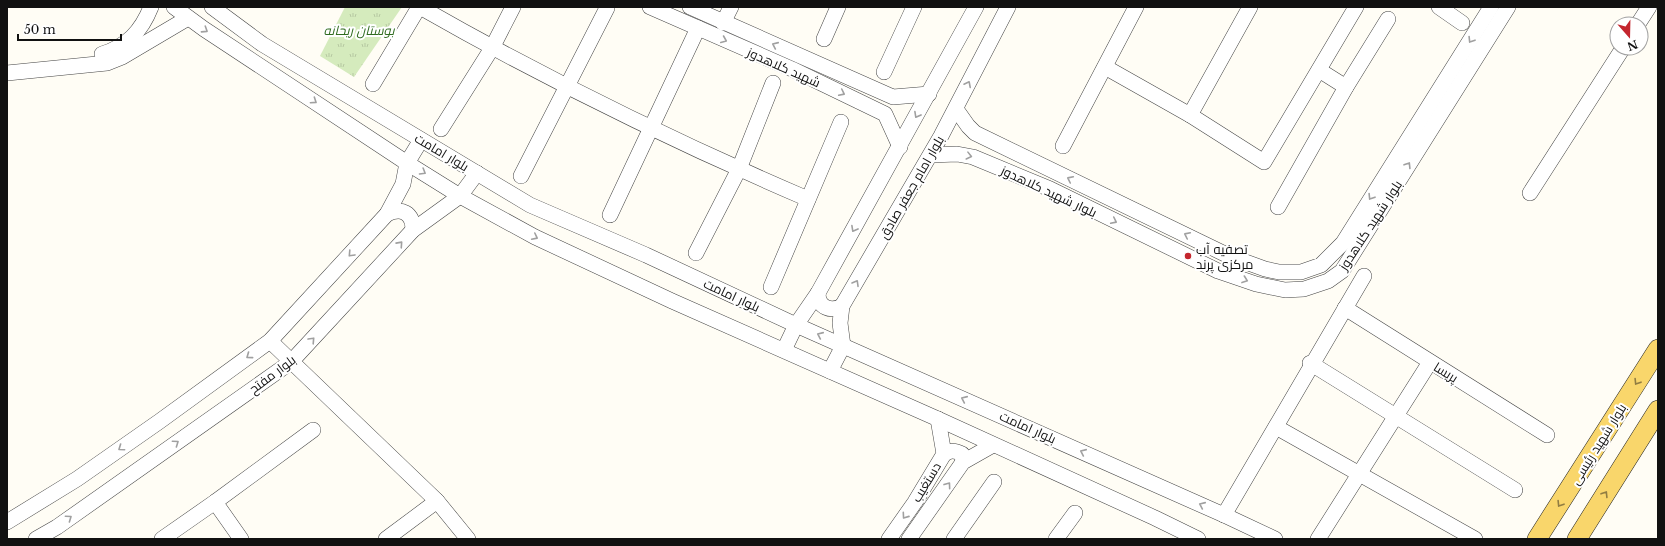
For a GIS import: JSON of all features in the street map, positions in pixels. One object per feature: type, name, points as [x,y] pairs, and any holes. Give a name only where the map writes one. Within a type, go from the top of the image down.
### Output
[{"type":"main road","name":"بلوار شهید رئیسی","points":[[1538,539],[1658,349]]},
{"type":"main road","points":[[1577,539],[1658,410]]},
{"type":"street","points":[[7,63],[93,56],[115,50],[135,35],[146,20],[151,7]]},
{"type":"street","name":"بلوار امامت","points":[[174,7],[188,18],[407,163],[460,196],[535,237],[672,301],[938,419],[1198,539]]},
{"type":"street","name":"بلوار امامت","points":[[212,7],[262,44],[530,205],[646,255],[796,325],[1275,539]]},
{"type":"street","points":[[373,84],[419,7],[568,88],[739,169],[808,199]]},
{"type":"street","points":[[441,129],[492,48],[513,7]]},
{"type":"street","name":"شهید کلاهدوز","points":[[650,7],[792,69],[885,114]]},
{"type":"street","name":"شهید کلاهدوز","points":[[690,7],[893,97],[929,94]]},
{"type":"street","points":[[723,22],[731,7]]},
{"type":"street","points":[[824,39],[838,7]]},
{"type":"street","points":[[884,72],[914,7]]},
{"type":"street","points":[[784,350],[796,325],[818,293],[900,147],[976,7]]},
{"type":"street","name":"بلوار امام جعفر صادق","points":[[843,346],[840,323],[842,306],[931,155],[1008,7]]},
{"type":"street","points":[[1063,146],[1136,7]]},
{"type":"street","points":[[1190,115],[1250,7]]},
{"type":"street","points":[[1105,67],[1190,115],[1264,162],[1356,7]]},
{"type":"street","points":[[1440,7],[1462,23]]},
{"type":"street","name":"بلوار شهید کلاهدوز","points":[[956,109],[968,126],[976,133],[1229,256],[1279,272],[1301,272],[1321,265],[1342,243],[1492,7]]},
{"type":"street","name":"بلوار شهید کلاهدوز","points":[[931,155],[957,154],[973,157],[1050,189],[1218,270],[1256,284],[1285,290],[1304,289],[1328,281],[1342,271],[1508,7]]},
{"type":"street","points":[[1643,16],[1649,7]]},
{"type":"street","points":[[521,176],[568,88],[607,8]]},
{"type":"street","points":[[7,73],[107,62],[122,57],[188,18]]},
{"type":"street","points":[[1278,207],[1346,87],[1388,19]]},
{"type":"street","points":[[610,215],[698,28]]},
{"type":"street","points":[[792,69],[798,55]]},
{"type":"street","points":[[1530,193],[1618,56]]},
{"type":"street","points":[[1319,70],[1346,87]]},
{"type":"street","points":[[696,253],[739,169],[773,83]]},
{"type":"street","points":[[893,97],[896,103],[895,108],[892,112],[885,114],[900,147]]},
{"type":"street","points":[[771,287],[841,122]]},
{"type":"street","points":[[7,522],[77,479],[270,341],[387,214],[403,184],[407,163],[421,140]]},
{"type":"street","name":"بلوار مفتح","points":[[36,539],[57,527],[291,362],[413,230],[460,196],[476,173]]},
{"type":"street","points":[[387,214],[394,211],[402,211],[411,219],[413,223],[413,230]]},
{"type":"street","points":[[1224,515],[1311,364],[1364,276]]},
{"type":"street","points":[[818,293],[818,300],[824,307],[831,309],[842,306]]},
{"type":"street","name":"پریسا","points":[[1345,308],[1547,435]]},
{"type":"street","points":[[270,341],[437,501],[468,539]]},
{"type":"street","points":[[830,371],[843,346]]},
{"type":"street","points":[[1318,539],[1430,362]]},
{"type":"street","points":[[1311,364],[1515,490]]},
{"type":"street","name":"دستغیب","points":[[889,539],[944,454],[938,419]]},
{"type":"street","points":[[1276,427],[1475,539]]},
{"type":"street","points":[[162,539],[313,430]]},
{"type":"street","name":"دستغیب","points":[[908,539],[963,462],[993,445]]},
{"type":"street","points":[[944,454],[954,450],[962,454],[963,462]]},
{"type":"street","points":[[954,539],[994,482]]},
{"type":"street","points":[[386,539],[437,501]]},
{"type":"street","points":[[215,502],[241,539]]},
{"type":"street","points":[[1056,539],[1075,513]]},
{"type":"green space","name":"بوستان ریحانه","points":[[345,7],[402,7],[354,77],[320,56]]},
{"type":"place","name":"تصفیه آب مرکزی پرند","points":[[1188,256]]}]
